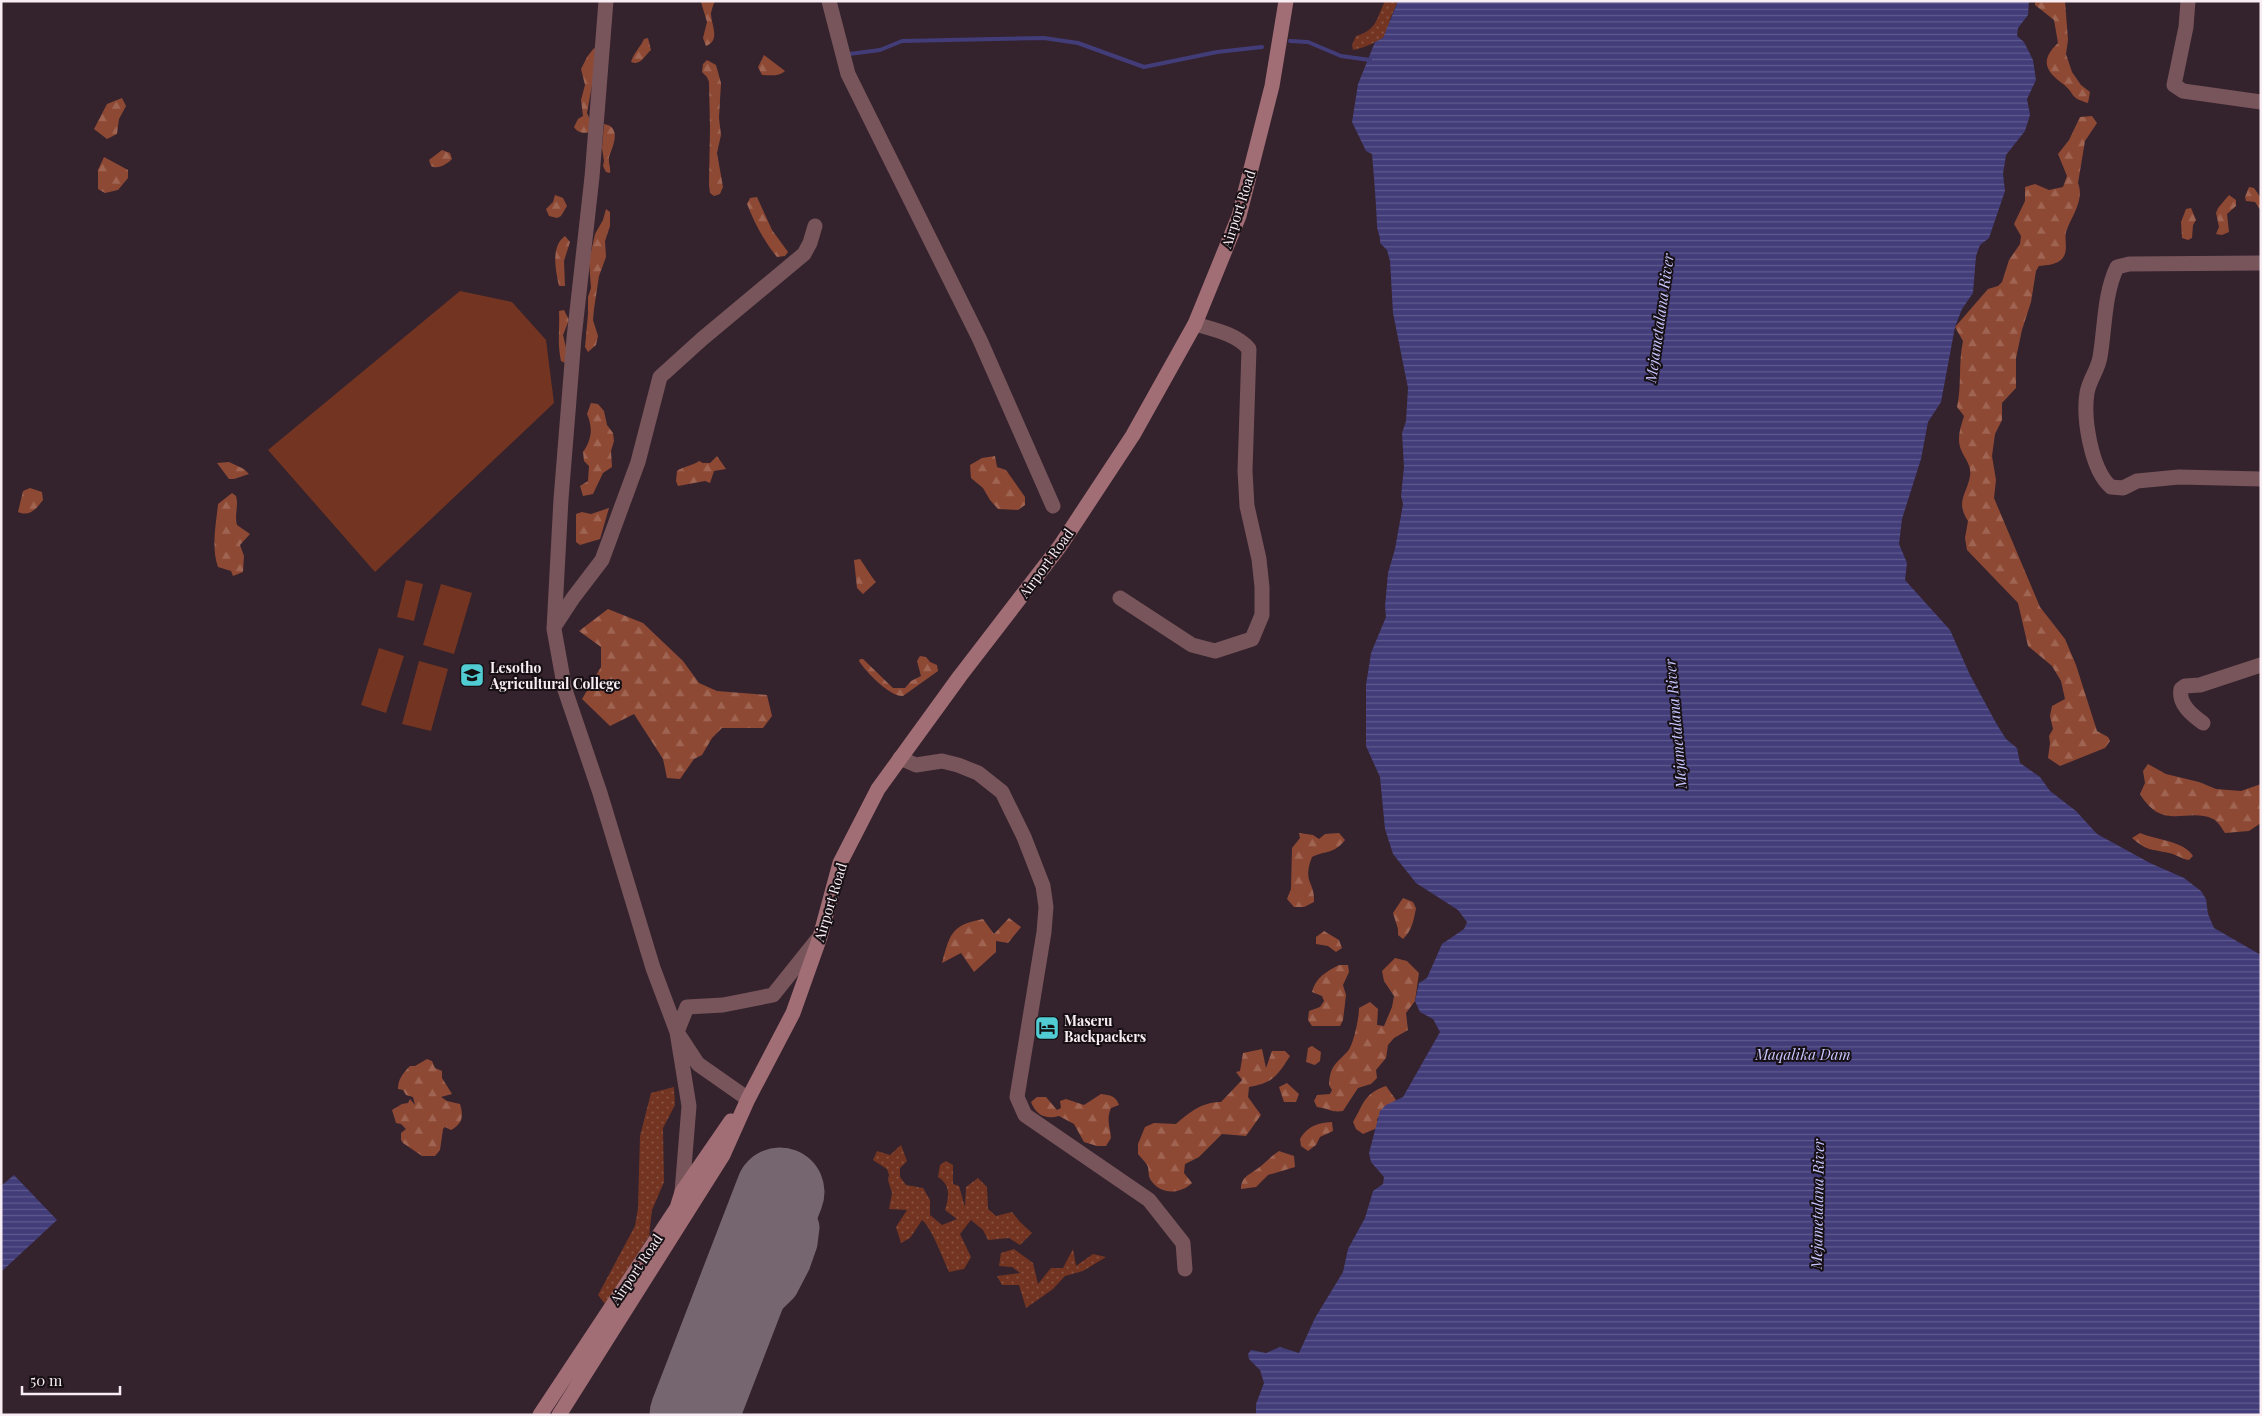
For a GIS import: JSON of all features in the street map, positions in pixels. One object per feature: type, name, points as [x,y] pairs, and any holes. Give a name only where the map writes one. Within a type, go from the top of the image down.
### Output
[{"type":"main road","name":"Airport Road","points":[[559,1415],[723,1154],[748,1099],[793,1013],[820,937],[840,863],[873,797],[960,676],[1060,546],[1133,435],[1195,324],[1239,216],[1259,144],[1272,86],[1286,1]]},
{"type":"main road","name":"Airport Road","points":[[540,1415],[677,1208],[682,1192],[748,1099]]},
{"type":"street","points":[[606,1],[592,177],[574,338],[561,499],[554,629],[565,690],[600,793],[653,968],[677,1032],[690,1106],[682,1192]]},
{"type":"street","points":[[829,1],[848,74],[980,340],[1053,506]]},
{"type":"street","points":[[2188,1],[2186,27],[2174,85],[2183,91],[2261,102]]},
{"type":"street","points":[[554,629],[573,598],[602,560],[638,462],[660,377],[702,339],[804,254],[810,243],[815,226]]},
{"type":"street","points":[[2261,263],[2130,264],[2117,267],[2108,292],[2100,360],[2090,381],[2086,410],[2088,433],[2099,474],[2111,487],[2123,488],[2137,481],[2179,477],[2261,479]]},
{"type":"street","points":[[1120,598],[1192,645],[1215,651],[1252,639],[1262,616],[1262,587],[1259,559],[1247,506],[1245,471],[1249,349],[1244,343],[1219,331],[1195,324]]},
{"type":"street","points":[[2203,723],[2189,713],[2180,694],[2180,689],[2186,686],[2200,685],[2261,665]]},
{"type":"street","points":[[900,758],[916,765],[942,761],[958,765],[978,773],[1002,792],[1044,886],[1046,907],[1044,932],[1017,1097],[1025,1115],[1149,1200],[1183,1243],[1185,1269]]},
{"type":"street","points":[[677,1032],[687,1007],[723,1005],[774,995],[820,937]]},
{"type":"street","points":[[677,1032],[698,1064],[748,1099]]},
{"type":"shaded area","points":[[1385,1],[1398,1],[1390,19],[1388,35],[1362,48],[1353,50],[1352,45],[1356,36],[1363,34],[1372,27]]},
{"type":"shaded area","points":[[460,291],[512,302],[546,340],[554,403],[375,572],[268,450]]},
{"type":"shaded area","points":[[406,580],[423,584],[414,621],[397,617]]},
{"type":"shaded area","points":[[441,584],[472,593],[454,654],[423,645]]},
{"type":"shaded area","points":[[379,648],[404,656],[386,713],[361,705]]},
{"type":"shaded area","points":[[419,661],[448,669],[431,731],[402,724]]},
{"type":"shaded area","points":[[674,1087],[675,1105],[663,1128],[664,1182],[652,1210],[649,1236],[605,1304],[598,1295],[635,1226],[638,1208],[640,1136],[651,1093]]},
{"type":"shaded area","points":[[901,1145],[907,1161],[900,1168],[900,1177],[906,1185],[923,1188],[930,1200],[930,1215],[942,1225],[957,1219],[945,1210],[948,1192],[945,1184],[938,1177],[940,1165],[946,1161],[953,1165],[953,1184],[959,1186],[965,1207],[966,1187],[978,1178],[987,1187],[988,1209],[996,1216],[1012,1212],[1032,1233],[1020,1245],[1009,1238],[988,1240],[983,1230],[971,1220],[960,1234],[971,1257],[964,1269],[949,1272],[933,1237],[922,1220],[910,1238],[901,1243],[896,1227],[907,1210],[889,1209],[892,1193],[888,1180],[889,1175],[887,1169],[873,1160],[877,1151],[890,1155]]},
{"type":"shaded area","points":[[1014,1249],[1033,1263],[1038,1284],[1051,1268],[1063,1268],[1073,1249],[1076,1266],[1093,1254],[1106,1257],[1083,1271],[1065,1276],[1053,1289],[1026,1308],[1019,1285],[1002,1285],[997,1276],[1020,1273],[1012,1267],[999,1266],[1001,1253]]},
{"type":"green space","points":[[715,1],[711,13],[714,36],[711,43],[706,46],[703,38],[707,22],[701,2]]},
{"type":"green space","points":[[2035,1],[2065,1],[2068,40],[2066,54],[2072,72],[2081,85],[2090,92],[2088,103],[2075,97],[2049,70],[2047,60],[2052,49],[2058,43],[2054,20],[2035,5]]},
{"type":"green space","points":[[648,38],[651,50],[640,62],[631,62],[644,39]]},
{"type":"green space","points":[[594,48],[598,52],[587,113],[593,126],[592,132],[582,133],[574,127],[578,119],[583,116],[581,100],[585,85],[581,69]]},
{"type":"green space","points":[[764,55],[785,71],[777,75],[762,75],[758,67]]},
{"type":"green space","points":[[707,60],[716,65],[721,83],[719,118],[721,135],[717,153],[723,187],[720,194],[714,196],[710,193],[709,185],[709,82],[702,72],[703,64]]},
{"type":"green space","points":[[122,98],[126,106],[119,119],[117,134],[107,139],[94,129],[107,104]]},
{"type":"green space","points":[[2092,116],[2097,123],[2085,141],[2078,183],[2080,189],[2079,202],[2066,232],[2065,253],[2060,261],[2039,266],[2036,271],[2031,302],[2016,358],[2016,388],[2002,403],[2002,420],[1995,434],[1992,456],[1996,480],[1994,498],[2040,607],[2065,639],[2076,665],[2097,731],[2108,737],[2110,741],[2105,748],[2060,766],[2048,758],[2049,736],[2053,729],[2050,716],[2052,706],[2065,699],[2061,681],[2052,666],[2028,646],[2018,603],[1967,550],[1965,538],[1968,521],[1962,508],[1962,503],[1969,482],[1970,472],[1969,464],[1961,451],[1959,443],[1964,416],[1957,407],[1963,341],[1955,327],[1988,289],[1998,286],[2002,282],[2009,260],[2020,244],[2021,236],[2014,224],[2025,201],[2025,187],[2035,184],[2049,190],[2063,187],[2067,176],[2058,154],[2069,140],[2080,117]]},
{"type":"green space","points":[[604,124],[610,126],[615,133],[609,157],[610,173],[606,172],[603,166]]},
{"type":"green space","points":[[442,150],[450,153],[452,159],[439,167],[431,166],[429,160]]},
{"type":"green space","points":[[104,157],[128,170],[128,178],[118,190],[105,193],[98,189],[98,170]]},
{"type":"green space","points":[[2249,187],[2254,188],[2261,198],[2261,211],[2255,202],[2246,201],[2245,197]]},
{"type":"green space","points":[[555,195],[563,198],[567,206],[561,216],[557,218],[549,216],[546,209],[553,202]]},
{"type":"green space","points":[[2229,195],[2236,200],[2236,206],[2227,214],[2229,232],[2222,235],[2216,234],[2219,227],[2216,213]]},
{"type":"green space","points":[[757,197],[772,230],[788,252],[785,256],[777,257],[764,239],[753,218],[747,204],[750,198]]},
{"type":"green space","points":[[2191,208],[2196,220],[2193,225],[2192,238],[2188,240],[2182,238],[2181,222],[2186,209]]},
{"type":"green space","points":[[606,209],[610,212],[610,226],[605,241],[606,257],[599,276],[593,320],[598,336],[596,345],[588,352],[585,347],[588,297],[591,288],[589,261],[595,234],[603,220]]},
{"type":"green space","points":[[565,236],[570,242],[564,261],[565,286],[559,286],[555,260],[557,246]]},
{"type":"green space","points":[[564,310],[569,320],[563,335],[568,356],[565,363],[561,361],[559,342],[559,311]]},
{"type":"green space","points":[[591,403],[598,404],[604,411],[607,425],[613,433],[612,467],[603,473],[593,494],[583,496],[580,486],[588,481],[589,466],[584,461],[583,452],[591,433],[587,414]]},
{"type":"green space","points":[[717,456],[726,469],[714,471],[710,483],[705,481],[678,486],[676,481],[677,471],[699,461],[710,463]]},
{"type":"green space","points":[[995,456],[997,467],[1006,470],[1025,497],[1025,505],[1018,510],[998,509],[983,488],[971,478],[970,465],[982,458]]},
{"type":"green space","points":[[229,462],[244,469],[249,474],[229,479],[217,463]]},
{"type":"green space","points":[[30,488],[42,492],[43,500],[29,513],[18,512],[23,491]]},
{"type":"green space","points":[[232,493],[236,496],[237,500],[237,525],[250,534],[240,545],[244,556],[243,572],[233,576],[231,571],[218,567],[214,544],[218,504]]},
{"type":"green space","points":[[609,508],[600,539],[580,545],[576,542],[576,514],[582,512],[591,514]]},
{"type":"green space","points":[[860,559],[876,582],[863,594],[857,588],[854,560]]},
{"type":"green space","points":[[608,609],[643,623],[683,661],[699,683],[717,691],[767,695],[772,716],[763,728],[722,728],[712,738],[702,755],[694,759],[680,779],[667,778],[663,759],[634,714],[610,726],[582,699],[601,667],[601,647],[579,631]]},
{"type":"green space","points":[[920,656],[926,657],[930,662],[937,665],[938,671],[903,696],[885,688],[859,661],[863,659],[893,688],[905,688],[911,681],[921,676],[917,661]]},
{"type":"green space","points":[[2148,764],[2166,774],[2199,782],[2216,789],[2241,791],[2261,784],[2261,823],[2249,831],[2225,833],[2213,819],[2194,815],[2166,815],[2157,812],[2140,794],[2145,783],[2143,771]]},
{"type":"green space","points":[[1299,833],[1313,835],[1319,839],[1325,834],[1339,833],[1345,840],[1334,850],[1312,857],[1308,872],[1314,902],[1304,907],[1294,907],[1287,899],[1291,889],[1292,848],[1300,838]]},
{"type":"green space","points":[[2140,833],[2177,844],[2189,851],[2193,856],[2189,860],[2183,859],[2146,847],[2132,838]]},
{"type":"green space","points":[[1403,898],[1413,902],[1416,908],[1411,929],[1403,939],[1398,935],[1393,913]]},
{"type":"green space","points":[[1009,918],[1021,927],[1008,943],[996,941],[996,952],[974,972],[961,953],[942,963],[950,938],[958,928],[972,921],[983,919],[994,934]]},
{"type":"green space","points":[[1324,931],[1339,940],[1342,948],[1336,952],[1328,946],[1316,944],[1316,937]]},
{"type":"green space","points":[[1395,958],[1407,961],[1419,973],[1415,1001],[1406,1013],[1408,1030],[1394,1038],[1388,1045],[1386,1058],[1376,1070],[1377,1078],[1371,1084],[1358,1088],[1343,1111],[1317,1107],[1314,1101],[1317,1095],[1330,1094],[1332,1090],[1329,1085],[1332,1069],[1350,1047],[1356,1030],[1359,1008],[1370,1002],[1378,1009],[1377,1025],[1384,1026],[1392,1007],[1394,996],[1384,981],[1382,971]]},
{"type":"green space","points":[[1339,965],[1348,965],[1349,972],[1343,985],[1346,995],[1343,1020],[1340,1026],[1312,1026],[1308,1020],[1309,1011],[1320,1007],[1324,1001],[1322,996],[1312,992],[1316,982]]},
{"type":"green space","points":[[1312,1046],[1321,1052],[1320,1061],[1315,1065],[1306,1062],[1308,1048]]},
{"type":"green space","points":[[1262,1049],[1266,1068],[1272,1051],[1285,1051],[1290,1056],[1274,1078],[1249,1087],[1248,1097],[1261,1115],[1246,1136],[1222,1134],[1199,1157],[1185,1164],[1184,1173],[1192,1183],[1181,1190],[1170,1192],[1159,1188],[1150,1179],[1148,1167],[1138,1154],[1138,1144],[1145,1127],[1154,1123],[1176,1124],[1202,1106],[1221,1102],[1242,1080],[1236,1072],[1240,1071],[1243,1053]]},
{"type":"green space","points":[[427,1059],[432,1061],[435,1068],[442,1071],[442,1078],[452,1094],[441,1097],[447,1101],[460,1104],[462,1113],[458,1125],[451,1130],[445,1127],[443,1129],[440,1150],[435,1156],[422,1156],[403,1143],[401,1133],[406,1129],[401,1124],[396,1123],[392,1110],[408,1103],[410,1099],[415,1105],[413,1097],[406,1095],[403,1090],[398,1089],[399,1082],[410,1066],[415,1066]]},
{"type":"green space","points":[[1287,1083],[1299,1094],[1296,1102],[1284,1102],[1279,1087]]},
{"type":"green space","points":[[1386,1086],[1396,1100],[1377,1119],[1377,1128],[1363,1134],[1356,1129],[1353,1122],[1368,1096]]},
{"type":"green space","points":[[1101,1094],[1112,1096],[1119,1105],[1111,1108],[1109,1120],[1111,1138],[1106,1146],[1097,1146],[1084,1142],[1074,1124],[1059,1116],[1046,1117],[1042,1115],[1031,1102],[1037,1097],[1046,1097],[1057,1110],[1061,1108],[1060,1101],[1066,1099],[1084,1105]]},
{"type":"green space","points":[[1332,1122],[1333,1131],[1320,1137],[1316,1145],[1308,1151],[1301,1146],[1300,1139],[1310,1128],[1317,1124]]},
{"type":"green space","points":[[1279,1151],[1294,1156],[1295,1167],[1268,1175],[1256,1187],[1241,1189],[1242,1182],[1246,1177]]},
{"type":"water","name":"Maqalika Dam","points":[[1398,1],[2029,1],[2028,15],[2018,28],[2017,36],[2024,42],[2033,60],[2036,80],[2027,99],[2030,115],[2025,131],[2006,155],[2003,174],[2005,191],[1989,238],[1980,245],[1976,256],[1973,293],[1962,309],[1955,327],[1941,402],[1928,422],[1921,459],[1902,519],[1899,544],[1907,563],[1905,580],[1950,630],[1970,675],[1996,723],[2006,739],[2017,748],[2020,763],[2040,777],[2050,791],[2076,811],[2097,834],[2150,863],[2184,878],[2201,891],[2206,899],[2208,914],[2214,928],[2261,955],[2261,1415],[1256,1415],[1256,1404],[1264,1383],[1260,1370],[1249,1359],[1248,1354],[1251,1350],[1266,1353],[1280,1347],[1299,1353],[1315,1318],[1343,1272],[1348,1249],[1365,1218],[1373,1191],[1383,1184],[1384,1177],[1371,1162],[1369,1153],[1380,1111],[1386,1105],[1403,1097],[1440,1032],[1433,1019],[1420,1012],[1415,1001],[1419,983],[1427,978],[1442,944],[1464,929],[1467,922],[1458,910],[1416,883],[1393,854],[1385,829],[1380,777],[1366,746],[1366,685],[1371,653],[1386,617],[1388,573],[1395,549],[1403,504],[1401,496],[1404,467],[1402,433],[1406,421],[1408,388],[1393,313],[1390,261],[1387,250],[1380,243],[1377,227],[1372,154],[1366,151],[1352,122],[1358,84],[1375,42],[1383,38]]},
{"type":"water","points":[[14,1175],[57,1220],[1,1272],[1,1186]]},
{"type":"waterway","points":[[849,54],[880,50],[902,41],[1044,38],[1078,43],[1144,67],[1217,52],[1262,47]]},
{"type":"waterway","points":[[1290,41],[1308,42],[1341,56],[1370,60]]},
{"type":"taxiway","points":[[713,1364],[735,1331],[781,1286],[793,1263],[800,1243],[802,1227],[796,1213],[785,1203],[772,1200],[761,1201],[751,1209],[747,1216],[748,1243],[743,1287]]},
{"type":"runway","points":[[694,1415],[780,1192]]},
{"type":"place","name":"Lesotho Agricultural College","points":[[472,675]]},
{"type":"place","name":"Maseru Backpackers","points":[[1047,1028]]},
{"type":"water label","name":"Mejametalana River","points":[[1659,318]]},
{"type":"water label","name":"Mejametalana River","points":[[1675,724]]},
{"type":"water label","name":"Mejametalana River","points":[[1817,1204]]}]
